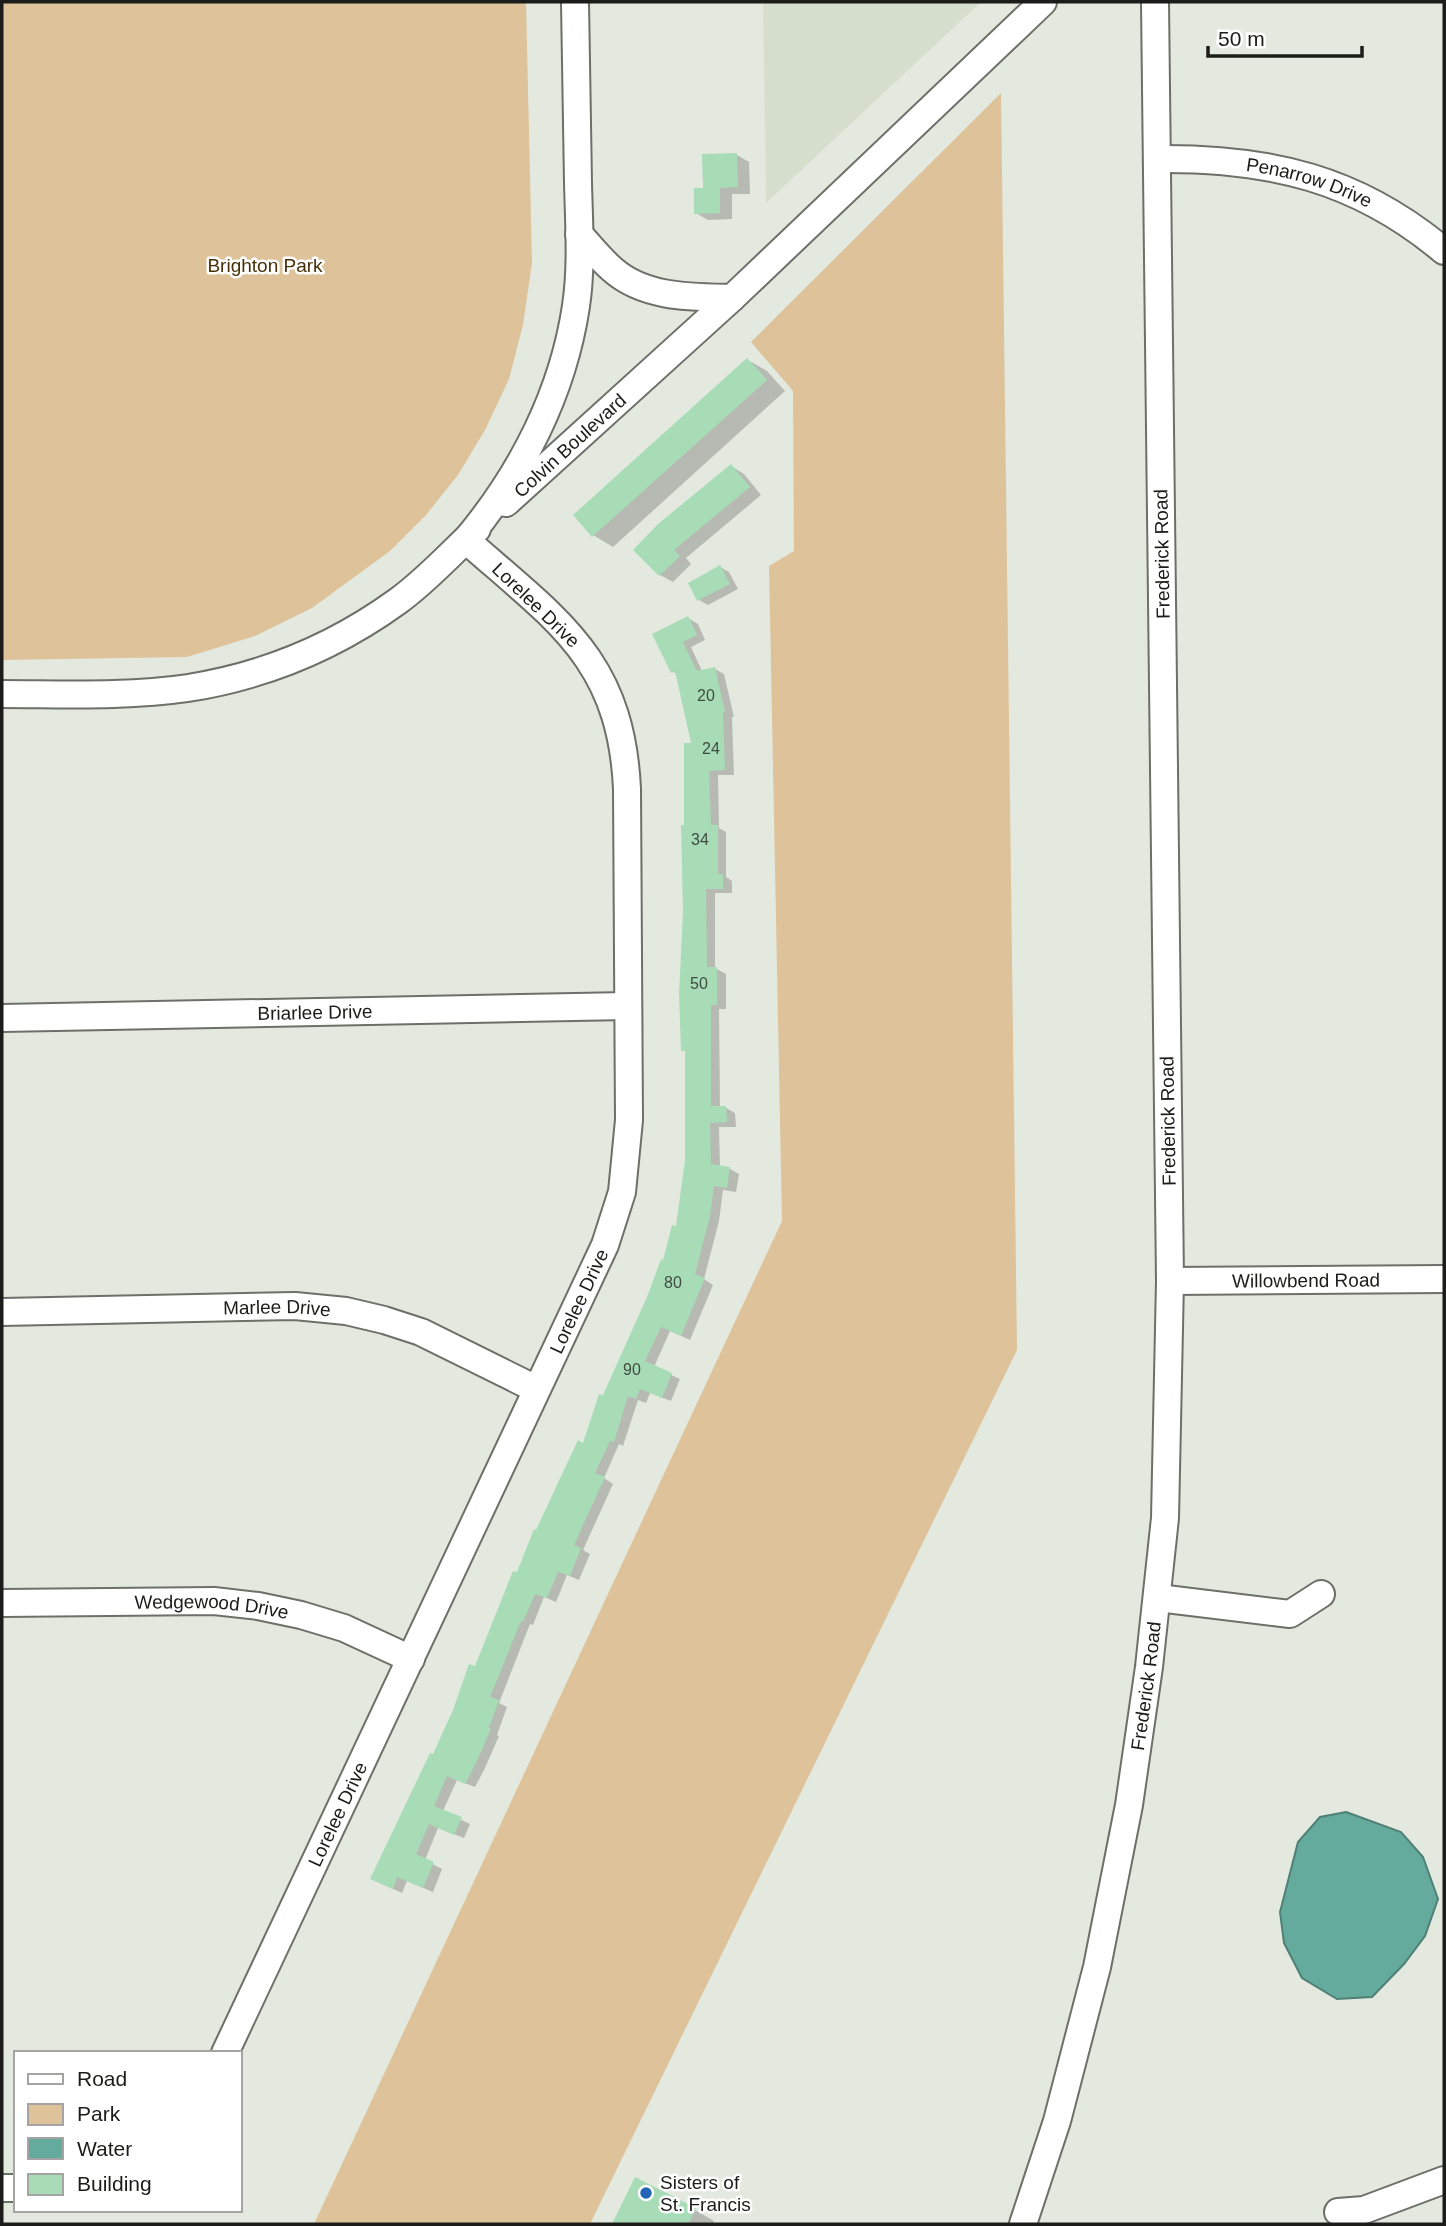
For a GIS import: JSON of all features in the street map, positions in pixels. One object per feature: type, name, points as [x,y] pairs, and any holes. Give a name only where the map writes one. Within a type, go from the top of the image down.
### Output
[{"type":"street","points":[[466,540],[512,478],[535,437],[553,395],[567,351],[576,305],[579,234],[575,2]]},
{"type":"street","name":"Colvin Boulevard","points":[[2,694],[142,693],[188,688],[279,666],[321,648],[363,625],[434,572],[732,298],[1043,2]]},
{"type":"street","name":"Frederick Road","points":[[1023,2224],[1057,2121],[1097,1968],[1129,1805],[1158,1598],[1165,1518],[1170,1281],[1155,2]]},
{"type":"street","name":"Penarrow Drive","points":[[1158,159],[1233,161],[1271,166],[1322,180],[1359,194],[1387,210],[1444,251]]},
{"type":"street","points":[[579,234],[614,272],[647,290],[688,297],[732,298]]},
{"type":"street","name":"Lorelee Drive","points":[[226,2051],[605,1245],[622,1192],[629,1119],[626,758],[620,727],[596,670],[572,636],[466,540]]},
{"type":"street","name":"Briarlee Drive","points":[[2,1018],[628,1006]]},
{"type":"street","name":"Willowbend Road","points":[[1170,1281],[1444,1279]]},
{"type":"street","name":"Marlee Drive","points":[[2,1312],[295,1306],[346,1311],[421,1332],[536,1389]]},
{"type":"street","points":[[1158,1598],[1290,1614],[1321,1594]]},
{"type":"street","name":"Wedgewood Drive","points":[[2,1603],[214,1601],[258,1606],[344,1628],[411,1659]]},
{"type":"street","points":[[1338,2212],[1364,2210],[1444,2180]]},
{"type":"shaded area","points":[[763,2],[981,2],[766,203]]},
{"type":"green space","name":"Brighton Park","points":[[2,2],[526,2],[532,263],[523,325],[509,379],[485,430],[458,475],[426,515],[390,551],[312,608],[255,636],[187,657],[2,660]]},
{"type":"green space","points":[[1001,93],[1017,1350],[590,2224],[314,2224],[782,1221],[769,566],[794,551],[793,391],[751,342]]},
{"type":"water","points":[[1346,1812],[1401,1832],[1423,1857],[1438,1899],[1425,1936],[1404,1964],[1372,1997],[1337,1999],[1302,1978],[1284,1943],[1280,1912],[1298,1842],[1320,1817]]},
{"type":"building","points":[[737,153],[738,187],[720,188],[720,213],[694,214],[694,188],[703,188],[702,154]]},
{"type":"building","points":[[747,358],[767,380],[592,537],[573,515]]},
{"type":"building","points":[[731,464],[750,487],[674,550],[680,556],[659,576],[633,550],[658,524]]},
{"type":"building","points":[[720,565],[730,584],[697,601],[688,583]]},
{"type":"building","points":[[688,616],[697,635],[683,642],[697,671],[715,667],[725,712],[725,770],[709,771],[711,825],[718,825],[718,874],[723,874],[723,889],[706,889],[707,967],[717,967],[717,1005],[711,1005],[711,1106],[726,1106],[727,1122],[710,1123],[711,1164],[730,1167],[727,1188],[714,1186],[710,1216],[695,1274],[705,1278],[681,1336],[661,1327],[645,1361],[672,1373],[662,1398],[640,1389],[636,1399],[628,1396],[614,1442],[610,1441],[595,1473],[605,1477],[574,1545],[581,1548],[570,1576],[558,1572],[547,1598],[535,1594],[490,1697],[499,1700],[489,1728],[491,1729],[475,1765],[465,1784],[447,1776],[434,1806],[462,1817],[454,1835],[429,1824],[416,1854],[434,1862],[423,1888],[397,1877],[393,1889],[370,1879],[430,1753],[433,1754],[453,1710],[469,1664],[475,1666],[513,1571],[517,1572],[534,1529],[536,1530],[578,1440],[583,1443],[599,1394],[603,1395],[661,1259],[663,1260],[672,1225],[676,1226],[685,1160],[685,1051],[681,1051],[679,994],[683,911],[681,825],[684,825],[684,743],[691,743],[675,671],[671,673],[652,634]]},
{"type":"building","name":"Sisters of St. Francis","points":[[635,2177],[696,2208],[688,2224],[612,2224]]},
{"type":"place","name":"Sisters of St. Francis","points":[[646,2193]]}]
